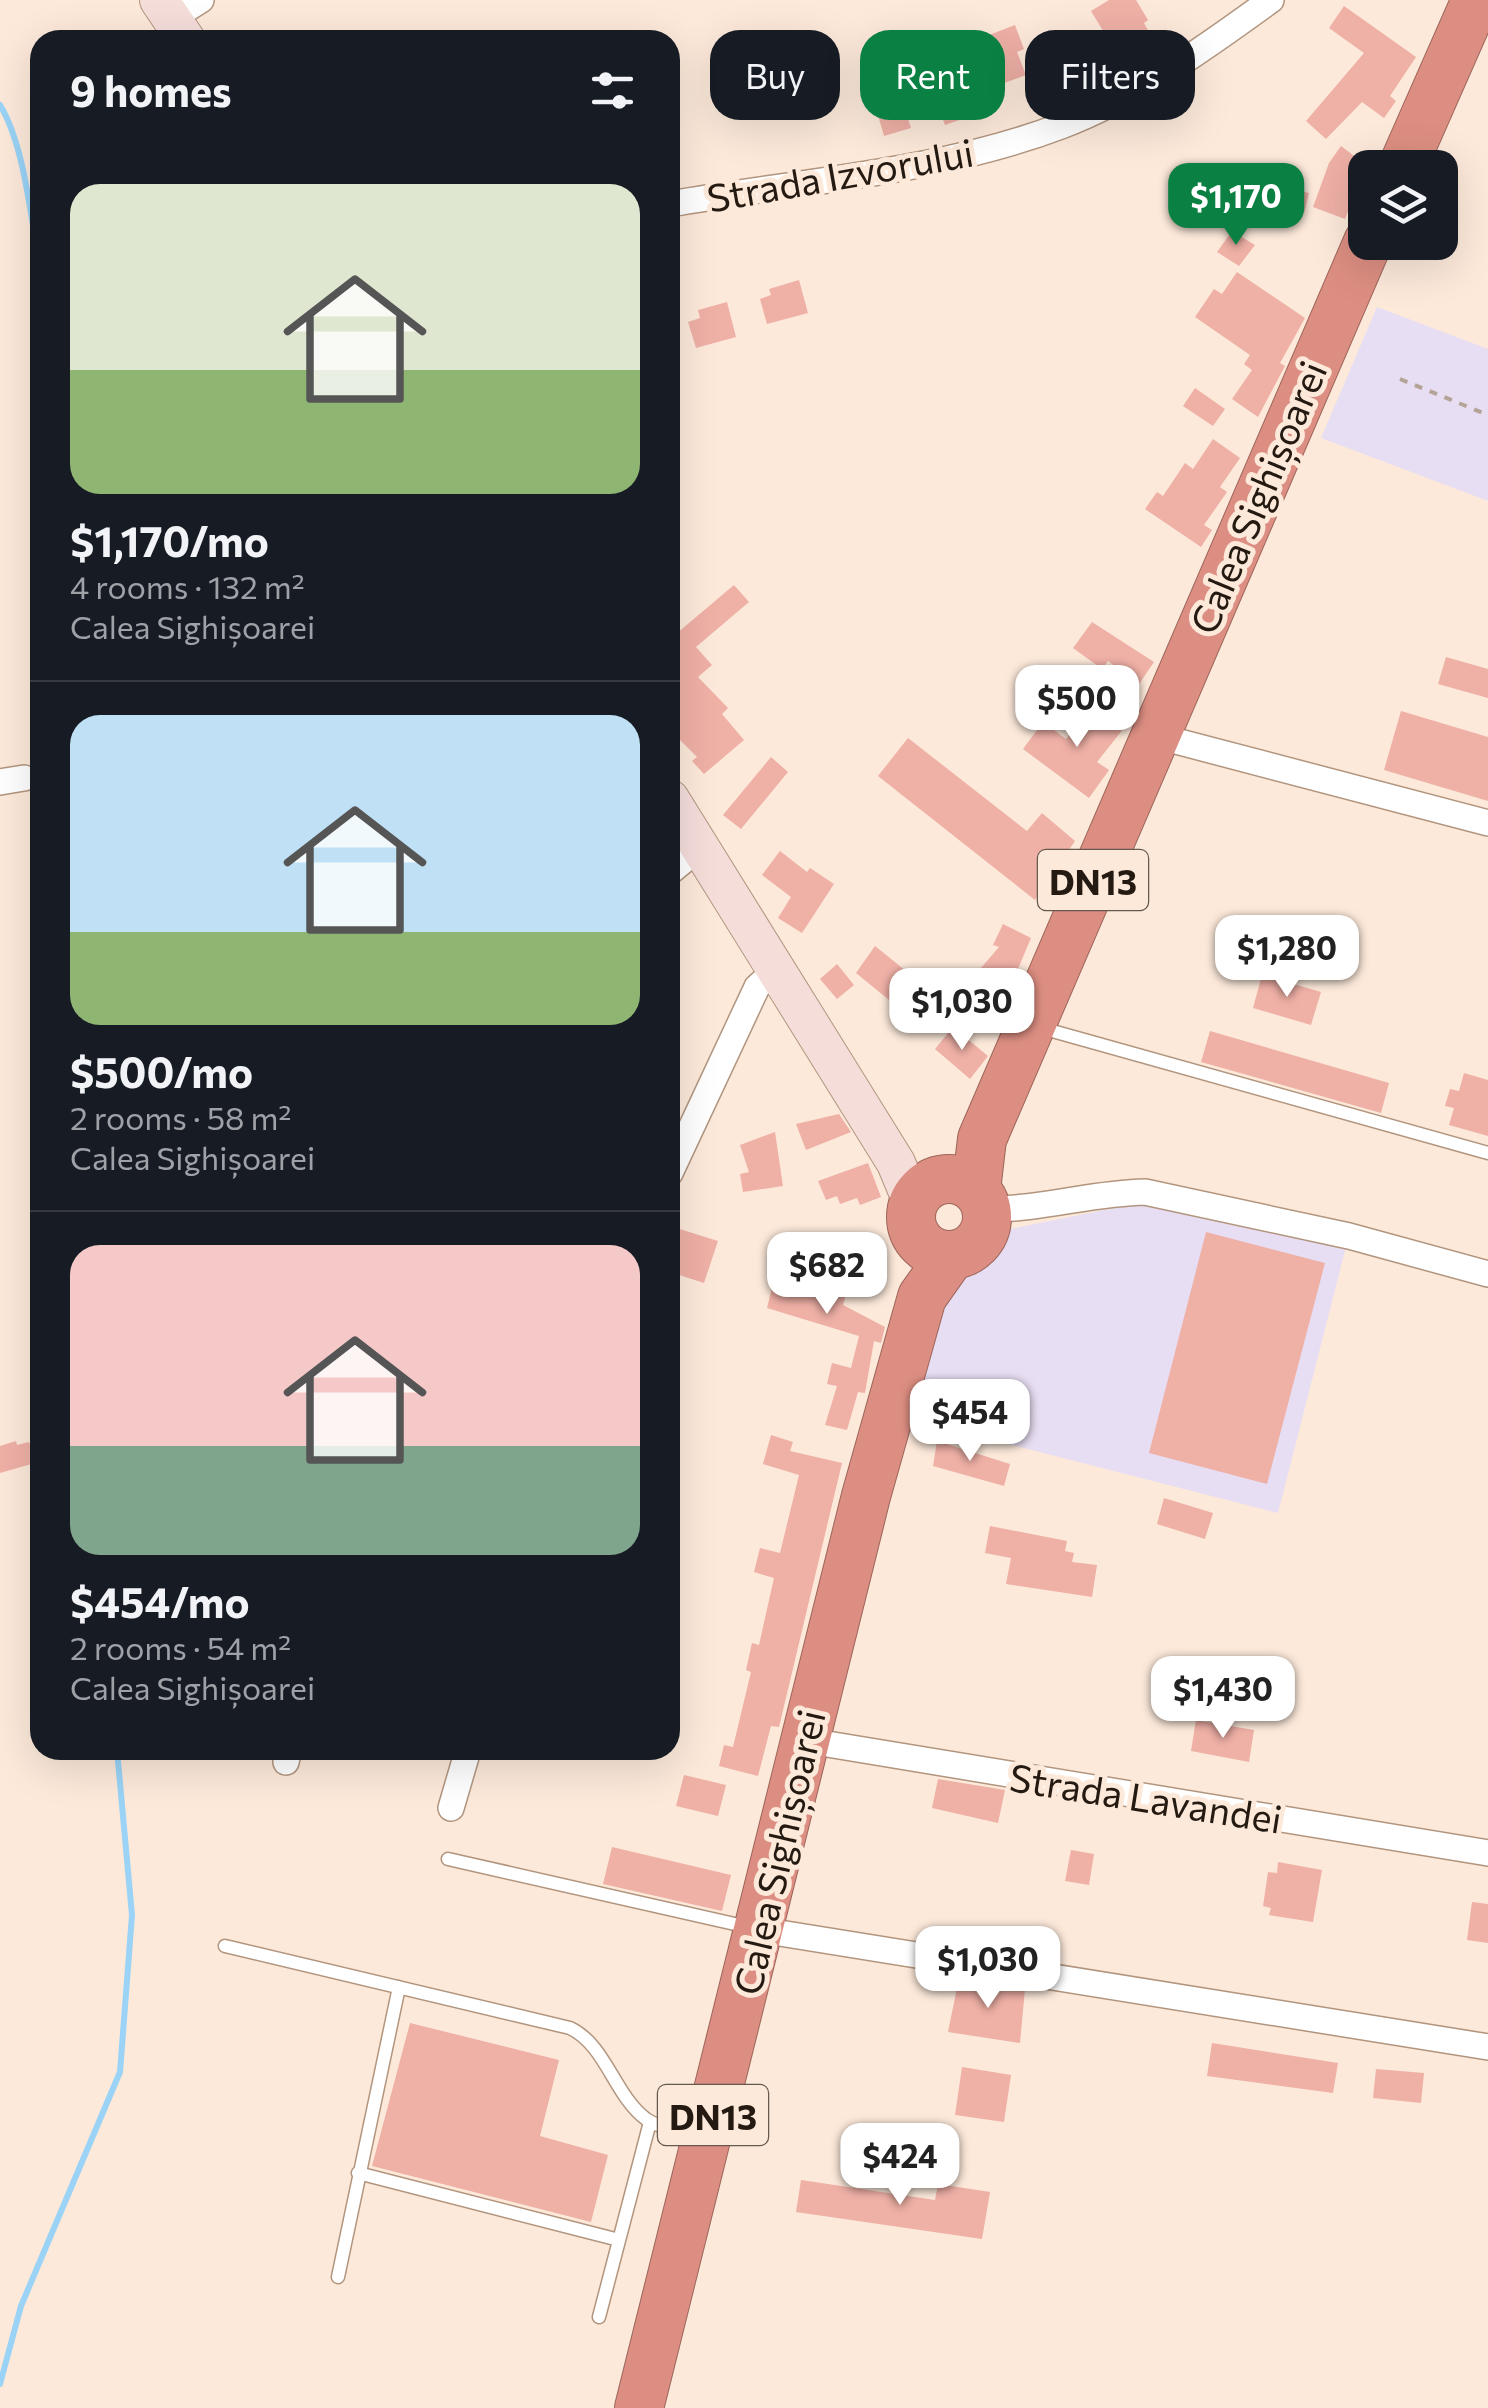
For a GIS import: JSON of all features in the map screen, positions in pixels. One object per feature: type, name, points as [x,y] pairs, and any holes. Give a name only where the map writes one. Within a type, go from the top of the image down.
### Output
[{"type":"highway","points":[[1410,150],[1476,0]]},
{"type":"highway","name":"Calea Sighișoarei","points":[[639,2408],[761,1930],[804,1740],[922,1297],[953,1207],[1360,260]]},
{"type":"street","name":"Strada Izvorului","points":[[680,202],[966,156],[1062,126],[1159,78],[1271,0]]},
{"type":"street","points":[[1154,735],[1488,823]]},
{"type":"street","points":[[680,815],[775,971],[953,1207],[1145,1192],[1349,1236],[1488,1274]]},
{"type":"street","points":[[680,864],[700,847]]},
{"type":"street","points":[[680,1152],[757,988],[775,971]]},
{"type":"street","name":"Strada Lavandei","points":[[804,1740],[1488,1853]]},
{"type":"street","points":[[452,1808],[465,1760]]},
{"type":"street","points":[[761,1930],[1488,2047]]},
{"type":"lane","points":[[1030,1025],[1488,1153]]},
{"type":"lane","points":[[448,1859],[761,1930]]},
{"type":"lane","points":[[225,1946],[586,2035],[626,2100],[650,2122],[706,2139]]},
{"type":"lane","points":[[338,2277],[399,1987]]},
{"type":"lane","points":[[599,2318],[650,2122]]},
{"type":"lane","points":[[358,2173],[619,2240]]},
{"type":"path","points":[[1400,379],[1488,415]]},
{"type":"shaded area","points":[[1377,307],[1488,349],[1488,501],[1321,438]]},
{"type":"shaded area","points":[[1139,1203],[1346,1247],[1278,1513],[910,1419],[955,1272],[981,1256],[1005,1230]]},
{"type":"building","points":[[1109,0],[1136,0],[1148,20],[1144,23],[1148,30],[1102,30],[1091,11]]},
{"type":"building","points":[[1344,6],[1416,57],[1390,96],[1396,101],[1384,118],[1362,102],[1326,139],[1306,121],[1364,53],[1329,28]]},
{"type":"building","points":[[1015,25],[1024,49],[1017,52],[1025,75],[1005,83],[1005,30]]},
{"type":"building","points":[[879,120],[908,120],[911,128],[884,136]]},
{"type":"building","points":[[1341,146],[1348,151],[1345,219],[1313,207],[1329,163]]},
{"type":"building","points":[[1268,182],[1309,193],[1304,213],[1262,202]]},
{"type":"building","points":[[1232,231],[1255,245],[1239,266],[1217,252]]},
{"type":"building","points":[[1237,272],[1305,318],[1280,363],[1285,366],[1258,417],[1232,399],[1252,370],[1244,364],[1250,355],[1195,317],[1214,289],[1222,294]]},
{"type":"building","points":[[799,280],[808,313],[767,324],[760,299],[771,295],[769,289]]},
{"type":"building","points":[[727,302],[736,337],[696,348],[688,322],[700,318],[698,310]]},
{"type":"building","points":[[1195,388],[1225,409],[1213,426],[1183,406]]},
{"type":"building","points":[[1213,439],[1240,458],[1220,487],[1227,492],[1204,525],[1212,530],[1201,547],[1145,509],[1157,492],[1163,496],[1185,463],[1193,469]]},
{"type":"building","points":[[734,585],[749,602],[696,647],[712,665],[698,677],[728,708],[722,714],[744,740],[704,774],[692,761],[697,757],[680,740],[680,631]]},
{"type":"building","points":[[1092,622],[1154,662],[1139,684],[1108,661],[1102,669],[1073,648]]},
{"type":"building","points":[[1446,657],[1488,669],[1488,698],[1438,684]]},
{"type":"building","points":[[1093,704],[1124,728],[1097,762],[1109,770],[1089,798],[1023,749],[1043,722],[1066,739]]},
{"type":"building","points":[[1401,711],[1488,737],[1488,801],[1384,770]]},
{"type":"building","points":[[908,738],[1027,831],[1042,813],[1075,841],[1035,900],[878,776]]},
{"type":"building","points":[[771,757],[788,772],[741,829],[723,815]]},
{"type":"building","points":[[780,851],[807,872],[810,868],[834,884],[802,933],[778,918],[791,897],[762,875]]},
{"type":"building","points":[[1003,924],[1031,938],[1012,983],[1000,996],[975,975],[999,947],[993,945]]},
{"type":"building","points":[[875,946],[916,979],[894,1004],[856,973]]},
{"type":"building","points":[[837,964],[854,985],[837,999],[820,979]]},
{"type":"building","points":[[1262,975],[1321,992],[1311,1025],[1253,1008]]},
{"type":"building","points":[[953,1027],[988,1056],[970,1079],[935,1049]]},
{"type":"building","points":[[1210,1031],[1389,1083],[1381,1113],[1201,1062]]},
{"type":"building","points":[[1464,1073],[1488,1080],[1488,1136],[1449,1125],[1454,1108],[1445,1106],[1450,1089],[1459,1091]]},
{"type":"building","points":[[839,1114],[851,1132],[806,1150],[796,1124]]},
{"type":"building","points":[[775,1132],[783,1186],[743,1192],[740,1174],[749,1172],[740,1145]]},
{"type":"building","points":[[868,1163],[881,1197],[860,1205],[857,1198],[840,1204],[837,1196],[826,1200],[818,1181]]},
{"type":"building","points":[[680,1229],[718,1241],[704,1283],[680,1275]]},
{"type":"building","points":[[1206,1232],[1325,1263],[1267,1484],[1149,1453]]},
{"type":"building","points":[[784,1239],[855,1266],[843,1305],[885,1327],[881,1343],[874,1341],[865,1393],[858,1392],[847,1430],[825,1425],[837,1386],[827,1384],[832,1363],[851,1368],[859,1336],[767,1308]]},
{"type":"building","points":[[771,1435],[793,1442],[790,1451],[842,1463],[779,1727],[771,1726],[758,1776],[719,1766],[724,1745],[733,1747],[751,1672],[746,1670],[752,1643],[759,1645],[774,1578],[754,1572],[760,1548],[780,1553],[799,1475],[763,1464]]},
{"type":"building","points":[[937,1441],[1010,1464],[1004,1486],[933,1466]]},
{"type":"building","points":[[29,1442],[30,1464],[0,1473],[0,1446]]},
{"type":"building","points":[[1164,1498],[1213,1513],[1205,1539],[1157,1524]]},
{"type":"building","points":[[990,1526],[1067,1541],[1065,1551],[1074,1553],[1072,1562],[1097,1565],[1092,1597],[1006,1584],[1011,1558],[985,1553]]},
{"type":"building","points":[[1196,1720],[1254,1730],[1249,1762],[1191,1751]]},
{"type":"building","points":[[684,1775],[726,1785],[718,1816],[676,1806]]},
{"type":"building","points":[[938,1779],[1005,1790],[998,1823],[932,1808]]},
{"type":"building","points":[[612,1847],[731,1875],[722,1911],[603,1884]]},
{"type":"building","points":[[1071,1850],[1094,1854],[1089,1885],[1065,1881]]},
{"type":"building","points":[[1278,1862],[1322,1870],[1313,1922],[1269,1915],[1271,1908],[1263,1906],[1268,1872],[1277,1873]]},
{"type":"building","points":[[1472,1902],[1488,1904],[1488,1943],[1467,1940]]},
{"type":"building","points":[[959,1978],[1025,1989],[1020,2043],[948,2032]]},
{"type":"building","points":[[410,2023],[559,2060],[540,2136],[608,2155],[591,2222],[372,2166]]},
{"type":"building","points":[[1212,2043],[1338,2063],[1333,2093],[1207,2076]]},
{"type":"building","points":[[962,2067],[1011,2075],[1004,2122],[955,2115]]},
{"type":"building","points":[[1376,2069],[1424,2073],[1421,2103],[1373,2098]]},
{"type":"building","points":[[801,2180],[935,2200],[938,2184],[990,2192],[982,2239],[796,2212]]},
{"type":"waterway","points":[[0,105],[16,141],[30,207]]},
{"type":"waterway","points":[[0,2384],[21,2306],[120,2072],[132,1915],[118,1760]]}]
